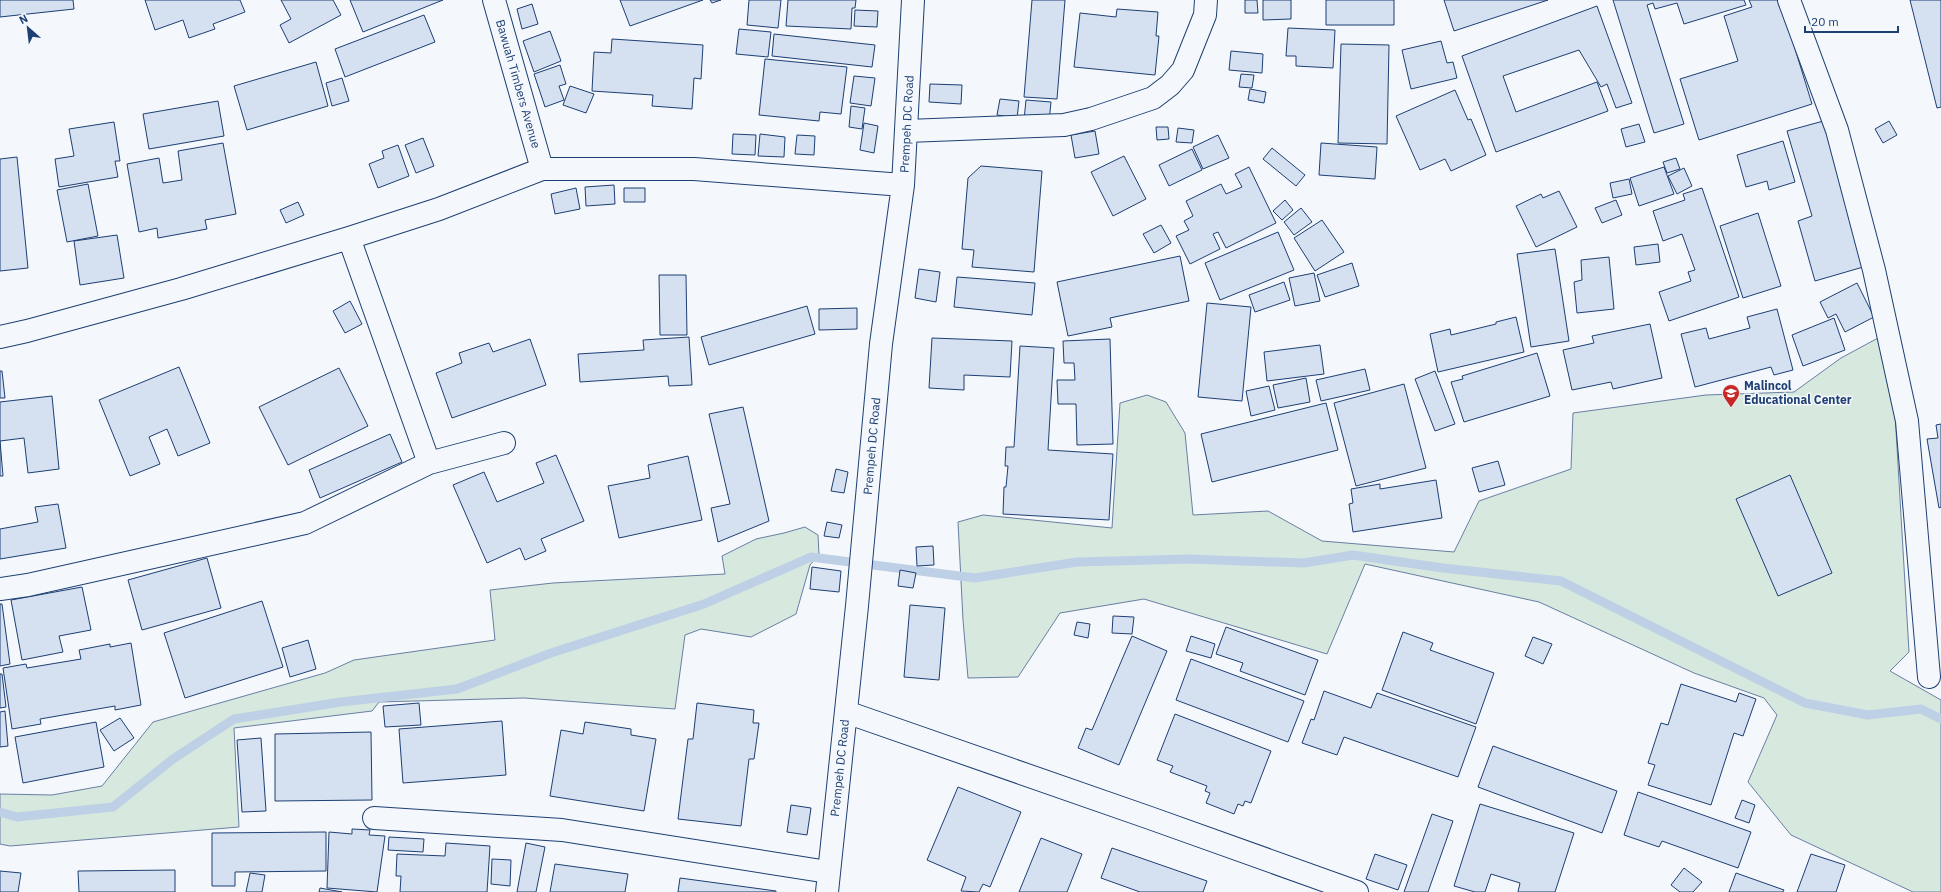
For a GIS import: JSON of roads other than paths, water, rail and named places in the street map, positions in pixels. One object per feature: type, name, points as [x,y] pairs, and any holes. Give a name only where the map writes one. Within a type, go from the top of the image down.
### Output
[{"type":"street","name":"Bawuah Timbers Avenue","points":[[494,0],[542,169]]},
{"type":"street","name":"Prempeh DC Road","points":[[827,882],[857,606],[881,344],[903,185],[913,0]]},
{"type":"street","points":[[907,131],[1064,125],[1091,119],[1153,98],[1170,85],[1183,70],[1204,15],[1206,0]]},
{"type":"street","points":[[1789,0],[1837,130],[1874,270],[1907,421],[1929,677]]},
{"type":"street","points":[[0,337],[27,332],[181,289],[349,238],[439,209],[542,169],[694,169],[903,185]]},
{"type":"street","points":[[349,238],[429,463]]},
{"type":"street","points":[[0,589],[28,585],[305,523],[429,463],[504,443]]},
{"type":"street","points":[[846,712],[1357,892]]},
{"type":"street","points":[[374,818],[562,830],[827,882]]},
{"type":"waterway","points":[[0,812],[17,817],[113,807],[173,759],[234,719],[341,702],[457,689],[551,653],[704,604],[811,557],[975,578],[1077,562],[1188,559],[1304,563],[1353,555],[1443,568],[1561,581],[1805,703],[1868,715],[1921,709],[1941,719]]},
{"type":"place","name":"Malincol Educational Center","points":[[1731,408]]}]
